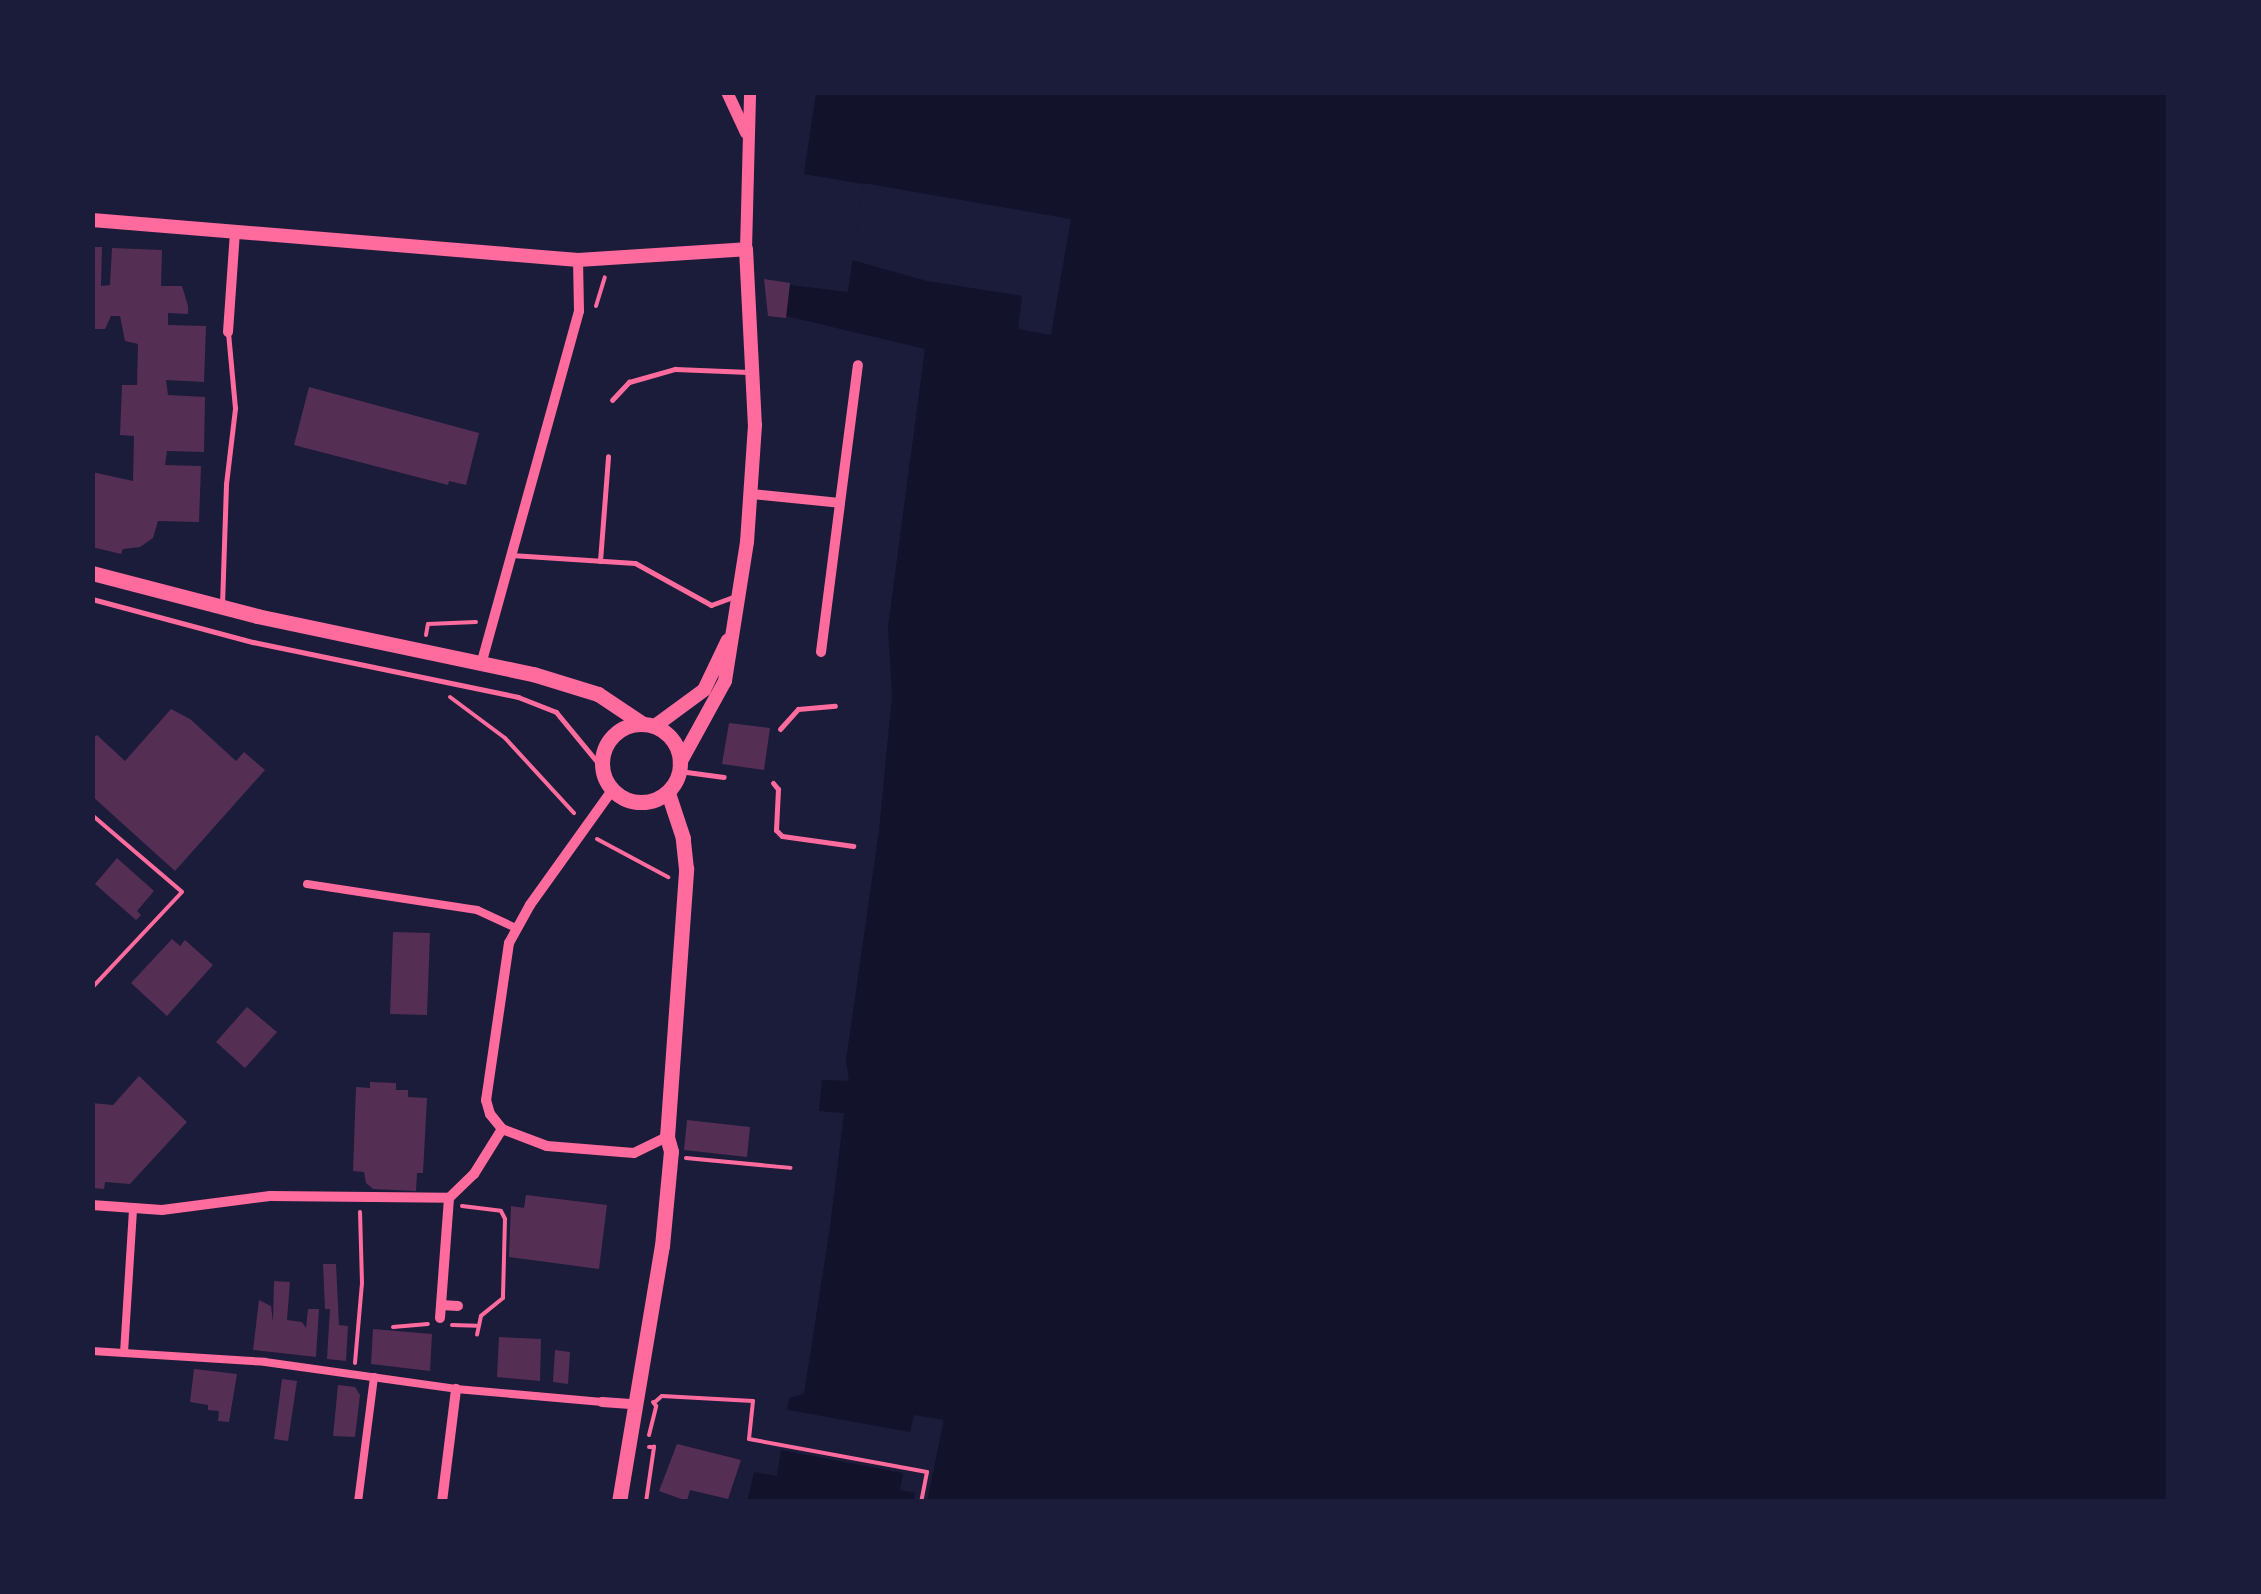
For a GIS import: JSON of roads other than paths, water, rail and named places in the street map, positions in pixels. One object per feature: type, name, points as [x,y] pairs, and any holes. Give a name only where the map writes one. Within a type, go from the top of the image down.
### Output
[{"type":"main road","points":[[92,220],[578,260],[746,249],[752,494],[734,631],[725,681],[668,793],[658,799],[635,801],[613,790],[602,769],[612,736],[621,729],[649,725],[704,690],[734,631]]},
{"type":"main road","points":[[92,573],[222,608],[482,660],[598,694],[673,741],[680,767]]},
{"type":"main road","points":[[619,1502],[662,1246],[671,1151],[667,1137],[686,869],[682,838],[668,793]]},
{"type":"street","points":[[727,92],[750,145]]},
{"type":"street","points":[[746,249],[750,92]]},
{"type":"street","points":[[228,332],[235,233]]},
{"type":"street","points":[[482,660],[579,311],[578,260]]},
{"type":"street","points":[[821,652],[858,365]]},
{"type":"street","points":[[752,494],[840,503]]},
{"type":"street","points":[[613,790],[516,928],[504,964],[486,1100],[490,1114],[502,1129],[547,1146],[624,1154],[646,1150],[667,1137]]},
{"type":"street","points":[[307,884],[477,910],[516,928]]},
{"type":"street","points":[[92,1205],[192,1208],[270,1196],[449,1198],[474,1174],[502,1129]]},
{"type":"street","points":[[449,1198],[447,1268],[440,1311],[458,1306]]},
{"type":"street","points":[[124,1353],[133,1208]]},
{"type":"street","points":[[92,1351],[265,1362],[456,1390],[634,1404]]},
{"type":"street","points":[[358,1502],[374,1377]]},
{"type":"street","points":[[442,1502],[456,1390]]},
{"type":"lane","points":[[222,608],[226,484],[235,408],[228,332]]},
{"type":"lane","points":[[612,400],[629,382],[676,369],[752,372]]},
{"type":"lane","points":[[600,561],[608,456]]},
{"type":"lane","points":[[511,555],[635,563],[711,605],[739,594]]},
{"type":"lane","points":[[92,600],[253,642],[518,697],[556,712],[602,769]]},
{"type":"lane","points":[[780,729],[798,710],[835,706]]},
{"type":"lane","points":[[680,767],[724,777]]},
{"type":"lane","points":[[773,783],[778,789],[776,830],[782,836],[853,846]]}]
